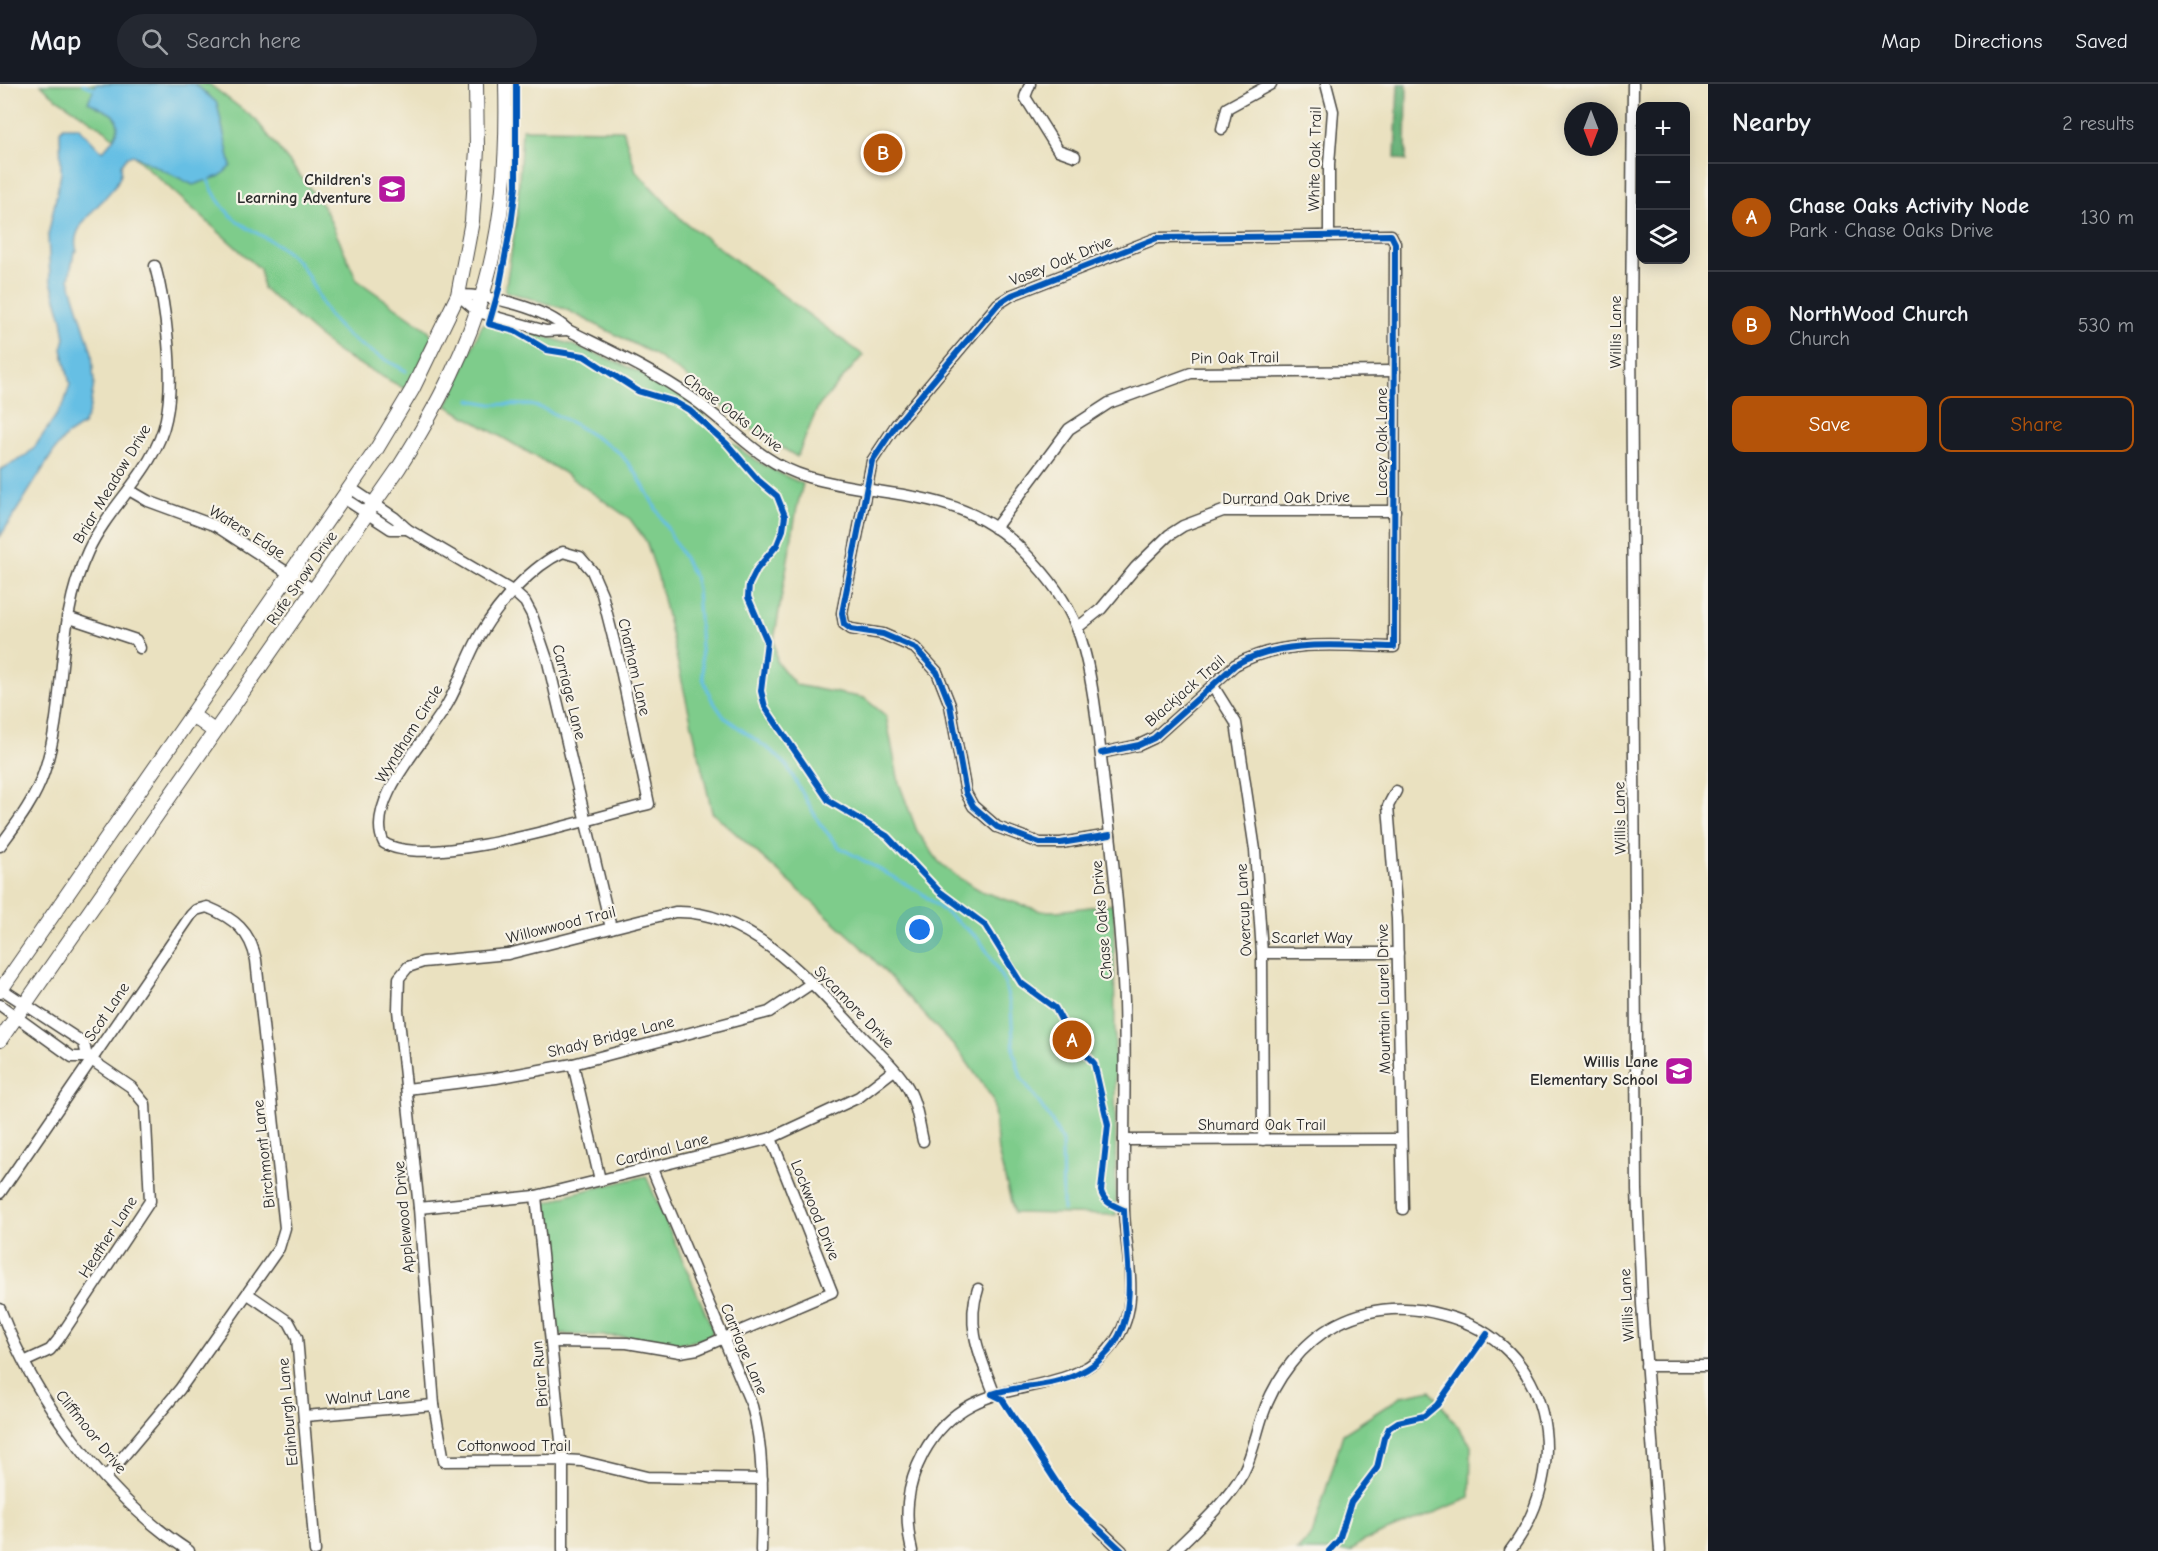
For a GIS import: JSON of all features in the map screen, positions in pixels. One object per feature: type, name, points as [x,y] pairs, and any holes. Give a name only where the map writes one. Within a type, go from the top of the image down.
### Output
[{"type":"main road","name":"Rufe Snow Drive","points":[[0,989],[192,715],[286,575],[346,492],[412,390],[458,295],[472,221],[477,150],[476,84]]},
{"type":"main road","name":"Rufe Snow Drive","points":[[0,1040],[314,590],[438,405],[484,295],[500,224],[508,150],[506,84]]},
{"type":"main road","points":[[192,715],[214,731]]},
{"type":"street","points":[[1030,84],[1025,97],[1058,150],[1075,156]]},
{"type":"street","points":[[1221,129],[1227,108],[1271,84]]},
{"type":"street","name":"White Oak Trail","points":[[1326,84],[1333,111],[1329,164],[1329,235]]},
{"type":"street","name":"Willis Lane","points":[[1632,84],[1631,331],[1637,1190],[1646,1366],[1660,1551]]},
{"type":"street","name":"Vasey Oak Drive","points":[[1110,835],[1071,842],[1040,843],[1014,836],[996,827],[973,806],[966,793],[950,705],[938,672],[915,648],[883,634],[851,629],[844,624],[842,613],[873,461],[896,425],[986,315],[1012,295],[1157,238],[1378,234],[1393,237]]},
{"type":"street","name":"Lacey Oak Lane","points":[[1393,237],[1394,647]]},
{"type":"street","name":"Briar Meadow Drive","points":[[0,846],[38,788],[45,770],[53,736],[67,617],[74,586],[89,549],[108,514],[129,490],[160,438],[169,404],[170,385],[161,289],[155,266]]},
{"type":"street","name":"Chase Oaks Drive","points":[[458,295],[484,295],[557,319],[568,330],[679,389],[765,459],[809,478],[925,498],[955,507],[995,528],[1024,551],[1044,574],[1060,595],[1077,628],[1085,659],[1101,753],[1124,1000],[1125,1239],[1131,1294],[1129,1310],[1120,1336],[1104,1358],[1077,1375],[994,1393],[965,1407],[932,1438],[913,1474],[907,1507],[907,1528],[912,1551]]},
{"type":"street","name":"Chase Oaks Drive","points":[[458,295],[478,312],[546,331],[568,330]]},
{"type":"street","name":"Pin Oak Trail","points":[[995,528],[1069,429],[1109,402],[1191,373],[1395,370]]},
{"type":"street","name":"Waters Edge","points":[[129,490],[148,501],[216,526],[286,575],[314,590]]},
{"type":"street","name":"Carriage Lane","points":[[346,492],[391,529],[407,529],[514,592],[525,602],[532,615],[548,662],[611,928]]},
{"type":"street","name":"Durrand Oak Drive","points":[[1077,628],[1101,609],[1136,567],[1169,535],[1183,526],[1223,511],[1395,511]]},
{"type":"street","name":"Chatham Lane","points":[[514,592],[550,558],[563,552],[580,557],[592,571],[602,594],[620,665],[649,804],[585,819]]},
{"type":"street","name":"Wyndham Circle","points":[[514,592],[481,632],[448,703],[396,778],[380,817],[380,835],[384,843],[393,849],[437,852],[470,849],[585,819]]},
{"type":"street","points":[[67,617],[136,640],[140,648]]},
{"type":"street","name":"Blackjack Trail","points":[[1101,753],[1139,746],[1154,738],[1235,665],[1250,656],[1313,647],[1394,647]]},
{"type":"street","name":"Overcup Lane","points":[[1213,686],[1229,709],[1240,738],[1256,850],[1262,953],[1263,1140]]},
{"type":"street","name":"Mountain Laurel Drive","points":[[1396,791],[1388,806],[1395,875],[1398,953],[1403,1209]]},
{"type":"street","name":"Scot Lane","points":[[0,1193],[40,1138],[90,1059],[191,915],[202,907]]},
{"type":"street","name":"Birchmont Lane","points":[[106,1477],[180,1389],[279,1248],[285,1228],[256,960],[248,934],[221,913],[202,907]]},
{"type":"street","name":"Willowwood Trail","points":[[404,972],[408,967],[423,962],[508,954],[682,912],[711,916],[727,922]]},
{"type":"street","name":"Sycamore Drive","points":[[727,922],[759,939],[812,983],[894,1070],[909,1089],[923,1141]]},
{"type":"street","name":"Scarlet Way","points":[[1262,953],[1398,953]]},
{"type":"street","name":"Applewood Drive","points":[[404,972],[399,978],[397,993],[419,1208],[434,1405],[444,1461]]},
{"type":"street","name":"Shady Bridge Lane","points":[[407,1089],[496,1078],[573,1064],[769,1012],[812,983]]},
{"type":"street","name":"Heather Lane","points":[[0,989],[84,1043],[90,1059]]},
{"type":"street","name":"Heather Lane","points":[[0,1005],[72,1056],[90,1059],[131,1087],[145,1104],[150,1201],[58,1340],[50,1350],[26,1361]]},
{"type":"street","points":[[573,1064],[600,1180]]},
{"type":"street","name":"Cardinal Lane","points":[[419,1208],[536,1196],[771,1138],[859,1097],[894,1070]]},
{"type":"street","name":"Lockwood Drive","points":[[723,1338],[832,1292],[771,1138]]},
{"type":"street","name":"Shumard Oak Trail","points":[[1124,1140],[1401,1139]]},
{"type":"street","name":"Carriage Lane","points":[[652,1169],[752,1406],[760,1434],[761,1551]]},
{"type":"street","name":"Briar Run","points":[[536,1196],[563,1460],[563,1551]]},
{"type":"street","points":[[978,1289],[972,1307],[976,1345],[994,1393]]},
{"type":"street","name":"Edinburgh Lane","points":[[248,1294],[289,1322],[294,1328],[315,1551]]},
{"type":"street","name":"Cliffmoor Drive","points":[[0,1309],[37,1388],[60,1424],[106,1477],[152,1524],[189,1551]]},
{"type":"street","points":[[1174,1551],[1232,1490],[1244,1471],[1272,1392],[1285,1370],[1302,1351],[1320,1334],[1356,1316],[1378,1310],[1423,1309],[1464,1320],[1483,1330],[1511,1353],[1531,1383],[1542,1411],[1547,1449],[1542,1492],[1528,1523],[1510,1551]]},
{"type":"street","points":[[552,1342],[627,1342],[680,1352],[698,1349],[723,1338]]},
{"type":"street","points":[[1646,1366],[1708,1366]]},
{"type":"street","name":"Walnut Lane","points":[[304,1416],[434,1405]]},
{"type":"street","name":"Cottonwood Trail","points":[[444,1461],[581,1461],[647,1477],[762,1479]]},
{"type":"street","points":[[1100,1530],[1122,1551]]},
{"type":"green space","points":[[41,84],[209,84],[256,120],[326,211],[357,280],[428,330],[433,337],[407,390],[337,352],[263,288],[260,269],[105,130],[52,95]]},
{"type":"green space","points":[[1398,84],[1407,84],[1406,161],[1395,158]]},
{"type":"green space","points":[[522,129],[623,130],[636,171],[683,221],[863,355],[818,407],[797,457],[742,423],[697,384],[652,353],[565,309],[505,291],[517,216]]},
{"type":"green space","points":[[493,320],[586,350],[654,380],[690,403],[746,454],[803,484],[774,640],[777,662],[796,685],[864,698],[886,716],[899,783],[917,831],[939,862],[959,878],[983,892],[1041,911],[1114,904],[1116,1215],[1014,1213],[998,1152],[993,1099],[962,1055],[860,945],[712,812],[658,577],[646,541],[630,519],[561,471],[447,406],[482,325]]},
{"type":"green space","points":[[646,1176],[713,1330],[710,1337],[686,1343],[664,1343],[628,1337],[558,1334],[546,1203],[570,1194]]},
{"type":"green space","points":[[1431,1390],[1471,1445],[1470,1498],[1362,1542],[1351,1551],[1297,1551],[1312,1535],[1343,1434],[1402,1396]]},
{"type":"water","points":[[96,84],[195,84],[217,103],[231,166],[220,176],[193,185],[133,155],[127,157],[121,165],[115,186],[80,228],[76,239],[77,251],[74,252],[69,279],[92,353],[94,384],[89,412],[83,425],[66,436],[54,451],[0,537],[0,470],[24,457],[34,448],[64,404],[70,384],[62,349],[65,338],[62,319],[50,278],[48,236],[61,173],[60,131],[63,127],[78,127],[101,151],[116,134],[118,125],[114,115],[88,102]]},
{"type":"waterway","points":[[83,84],[95,89]]},
{"type":"waterway","points":[[207,178],[216,197],[236,220],[296,260],[309,278],[326,311],[342,330],[362,346],[406,371]]},
{"type":"waterway","points":[[470,400],[491,404],[531,405],[544,409],[576,425],[620,453],[636,473],[694,576],[697,589],[703,678],[711,698],[724,717],[774,753],[787,766],[820,824],[839,847],[920,892],[979,939],[1005,984],[1011,1009],[1014,1052],[1021,1077],[1051,1120],[1062,1141],[1063,1210]]},
{"type":"cycle path","points":[[516,84],[516,186],[499,289],[489,324],[515,331],[547,350],[584,356],[638,391],[675,402],[689,410],[727,444],[758,480],[777,496],[785,516],[783,530],[777,545],[757,569],[749,585],[748,597],[767,641],[761,691],[765,707],[829,801],[887,836],[939,891],[985,925],[1021,983],[1055,1008],[1072,1040],[1094,1063],[1108,1125],[1101,1191],[1107,1201],[1124,1210],[1129,1280],[1124,1324],[1115,1343],[1100,1360],[1078,1374],[1046,1384],[992,1394]]},
{"type":"cycle path","points":[[1101,753],[1139,745],[1154,738],[1235,665],[1253,656],[1292,647],[1333,645],[1394,647],[1395,243],[1391,235],[1157,238],[1012,295],[998,304],[896,425],[872,461],[842,613],[844,624],[851,629],[883,634],[915,648],[937,672],[950,705],[966,793],[973,806],[997,827],[1040,843],[1061,843],[1110,835]]},
{"type":"cycle path","points":[[1329,1551],[1339,1540],[1351,1502],[1377,1468],[1384,1438],[1389,1428],[1398,1422],[1424,1416],[1437,1405],[1487,1334]]},
{"type":"cycle path","points":[[992,1394],[1002,1399],[1068,1500],[1122,1551]]},
{"type":"place","name":"NorthWood Church","points":[[883,153]]},
{"type":"place","name":"Children's Learning Adventure","points":[[392,189]]},
{"type":"place","name":"Chase Oaks Activity Node","points":[[1072,1040]]},
{"type":"place","name":"Willis Lane Elementary School","points":[[1679,1071]]}]
